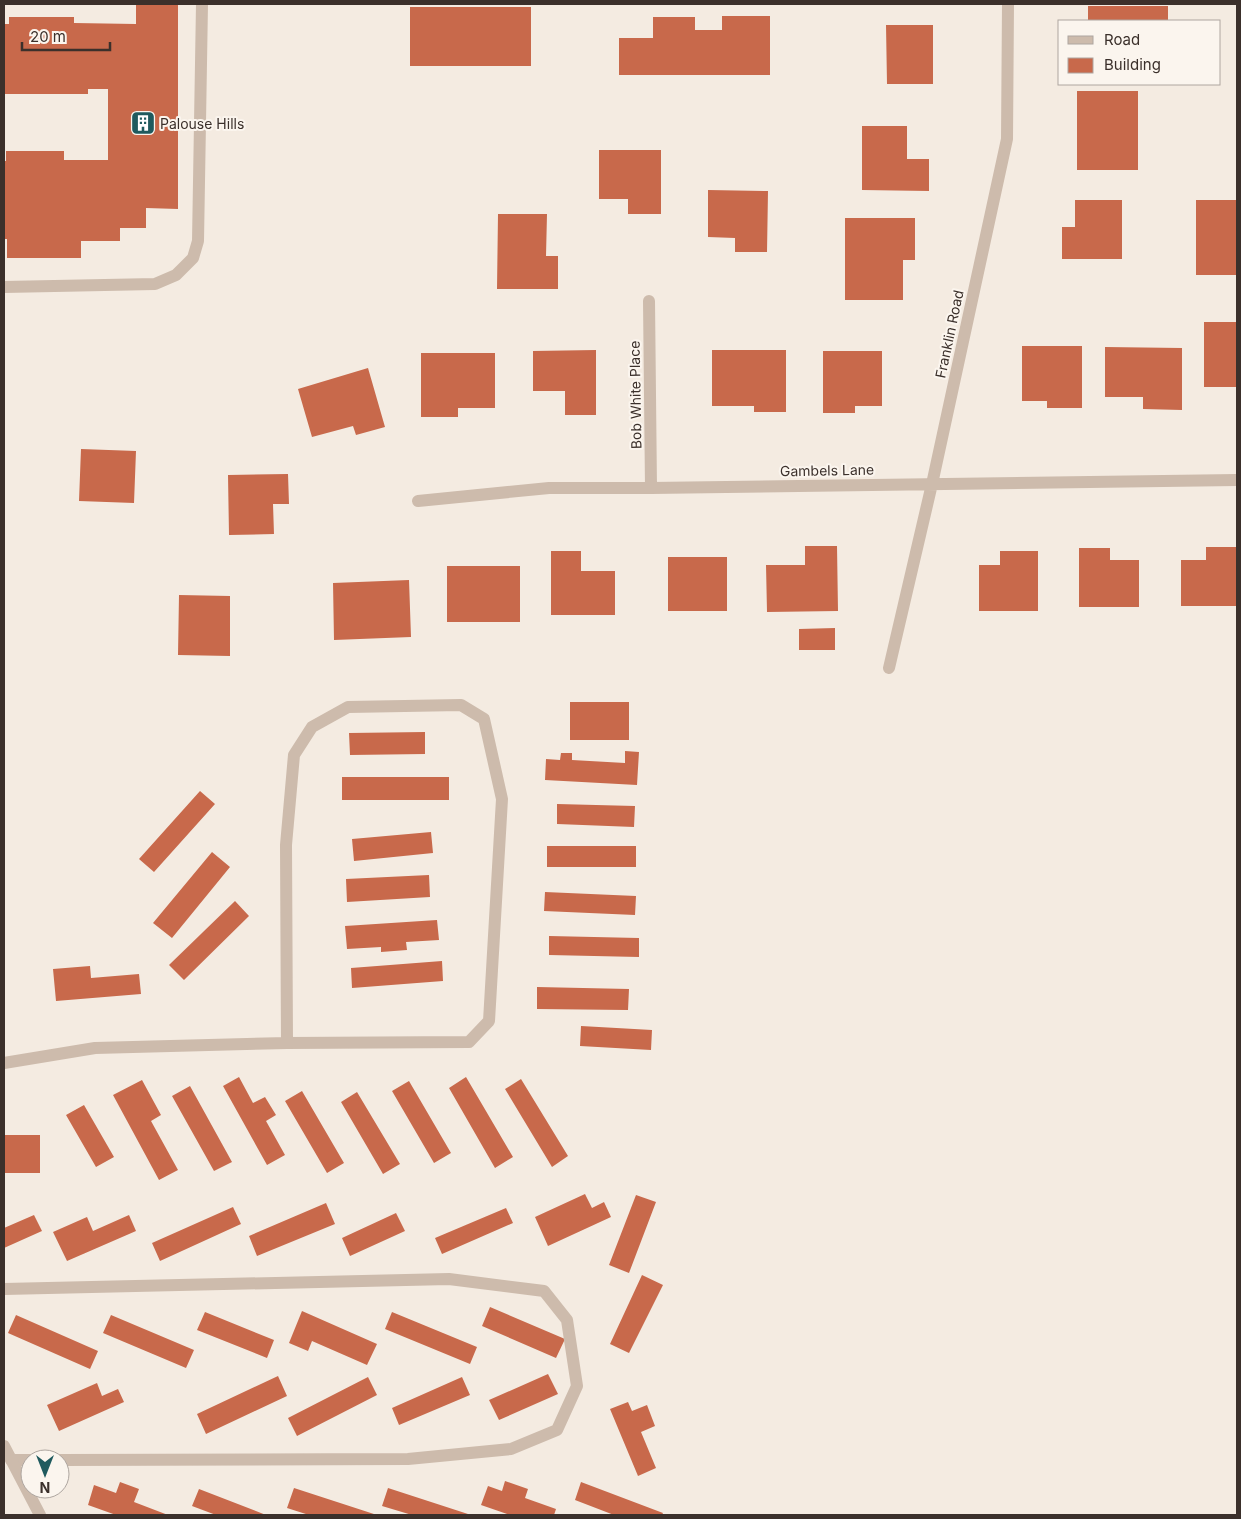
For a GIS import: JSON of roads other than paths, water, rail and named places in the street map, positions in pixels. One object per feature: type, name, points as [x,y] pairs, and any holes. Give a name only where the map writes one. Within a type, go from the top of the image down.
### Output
[{"type":"street","points":[[4,287],[155,284],[176,275],[193,258],[198,241],[202,4]]},
{"type":"street","name":"Franklin Road","points":[[889,668],[932,484],[1007,139],[1008,4]]},
{"type":"street","name":"Bob White Place","points":[[649,301],[651,488]]},
{"type":"street","name":"Gambels Lane","points":[[418,501],[549,488],[1237,480]]},
{"type":"street","points":[[4,1063],[95,1048],[287,1043],[469,1042],[489,1021],[502,799],[484,719],[461,705],[348,707],[312,727],[294,755],[286,845],[287,1043]]},
{"type":"street","points":[[4,1289],[448,1279],[544,1291],[567,1320],[577,1386],[556,1430],[511,1449],[408,1460],[70,1460]]},
{"type":"street","points":[[4,1446],[40,1515]]},
{"type":"street","points":[[11,1460],[20,1460]]},
{"type":"place","name":"Palouse Hills","points":[[143,123]]}]
